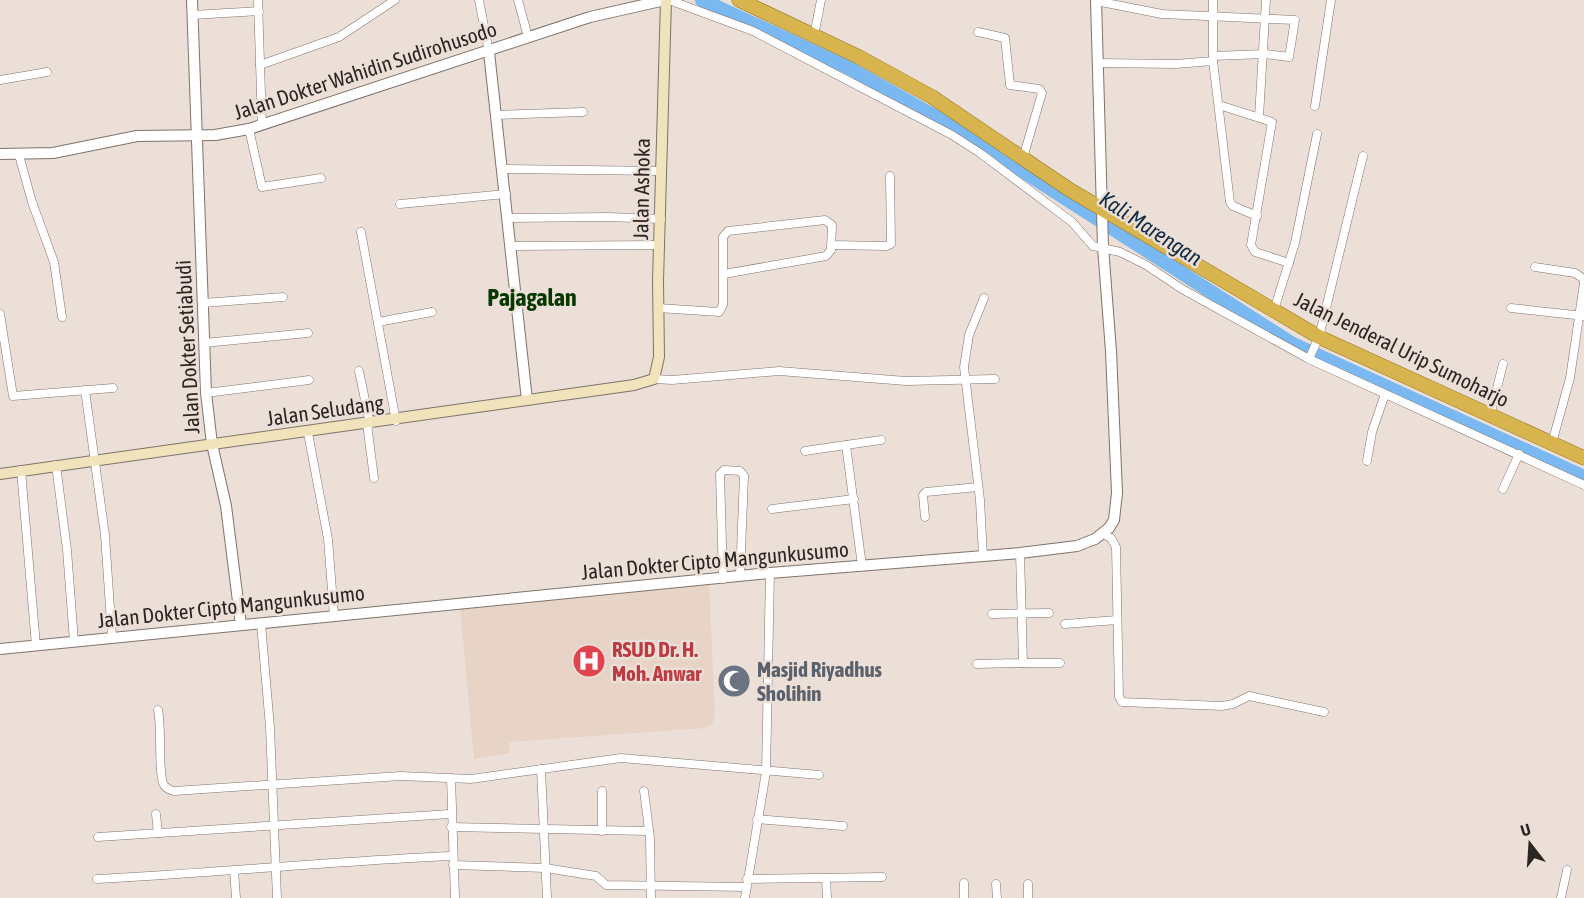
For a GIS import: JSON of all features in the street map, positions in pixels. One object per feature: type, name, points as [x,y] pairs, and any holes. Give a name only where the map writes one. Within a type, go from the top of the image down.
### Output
[{"type":"highway","name":"Jalan Jenderal Urip Sumoharjo","points":[[739,0],[932,97],[1102,215],[1274,310],[1314,349],[1490,416],[1584,458]]},
{"type":"main road","name":"Jalan Ashoka","points":[[654,379],[659,357],[660,171],[667,0]]},
{"type":"main road","name":"Jalan Seludang","points":[[0,474],[95,459],[308,433],[634,385],[654,379]]},
{"type":"street","name":"Jalan Dokter Setiabudi","points":[[192,0],[206,393],[212,444],[226,506],[241,625]]},
{"type":"street","points":[[258,0],[262,124]]},
{"type":"street","points":[[260,65],[339,37],[394,0]]},
{"type":"street","points":[[479,0],[489,52],[509,218],[527,400]]},
{"type":"street","points":[[518,0],[528,37]]},
{"type":"street","points":[[667,0],[753,31],[952,135],[980,153],[1072,222],[1088,243],[1103,245],[1146,265],[1192,294],[1314,349],[1385,394],[1584,484]]},
{"type":"street","name":"Jalan Dokter Wahidin Sudirohusodo","points":[[0,154],[54,153],[137,136],[197,135],[249,129],[590,17],[667,0]]},
{"type":"street","points":[[814,36],[820,0]]},
{"type":"street","points":[[1213,0],[1213,58],[1230,202],[1233,206],[1257,216]]},
{"type":"street","points":[[1259,117],[1265,54],[1266,0]]},
{"type":"street","points":[[1315,106],[1331,0]]},
{"type":"street","points":[[1098,63],[1176,64],[1213,58],[1265,54],[1290,56],[1294,19],[1162,14],[1096,1],[1103,245],[1118,493],[1114,520],[1103,534],[1111,538],[1116,546],[1119,697],[1122,702],[1222,706],[1233,704],[1249,696],[1324,712]]},
{"type":"street","points":[[192,15],[259,11]]},
{"type":"street","points":[[978,32],[1005,38],[1008,84],[1039,89],[1042,93],[1023,158]]},
{"type":"street","points":[[0,80],[47,72]]},
{"type":"street","points":[[1219,105],[1270,120],[1273,125],[1252,249],[1289,263]]},
{"type":"street","points":[[496,115],[583,112]]},
{"type":"street","points":[[249,129],[262,187],[321,178]]},
{"type":"street","points":[[1274,310],[1289,263],[1317,134]]},
{"type":"street","points":[[19,155],[32,202],[54,262],[62,317]]},
{"type":"street","points":[[1314,349],[1363,156]]},
{"type":"street","points":[[503,170],[660,171]]},
{"type":"street","points":[[831,244],[887,246],[891,244],[890,176]]},
{"type":"street","points":[[400,204],[506,194]]},
{"type":"street","points":[[509,218],[660,219]]},
{"type":"street","points":[[658,308],[719,312],[723,305],[723,237],[732,230],[750,230],[825,220],[832,225],[831,244],[826,256],[724,274]]},
{"type":"street","points":[[361,232],[396,420]]},
{"type":"street","points":[[511,246],[659,245]]},
{"type":"street","points":[[1535,267],[1575,273],[1584,281],[1582,316],[1570,378],[1552,443]]},
{"type":"street","points":[[203,303],[283,297]]},
{"type":"street","points":[[983,556],[978,487],[964,367],[969,335],[984,298]]},
{"type":"street","points":[[1511,308],[1582,316]]},
{"type":"street","points":[[378,322],[432,312]]},
{"type":"street","points":[[0,314],[14,396],[112,388]]},
{"type":"street","points":[[204,344],[308,333]]},
{"type":"street","points":[[1490,416],[1503,364]]},
{"type":"street","points":[[359,371],[374,478]]},
{"type":"street","points":[[654,379],[672,380],[778,371],[906,381],[966,382],[995,379]]},
{"type":"street","points":[[206,393],[309,380]]},
{"type":"street","points":[[85,390],[105,534],[112,637]]},
{"type":"street","points":[[1367,461],[1372,432],[1385,394]]},
{"type":"street","points":[[308,433],[328,539],[334,616]]},
{"type":"street","points":[[805,451],[881,440]]},
{"type":"street","points":[[846,445],[862,566]]},
{"type":"street","points":[[1503,489],[1519,454]]},
{"type":"street","points":[[56,465],[67,549],[74,641]]},
{"type":"street","points":[[21,470],[36,646]]},
{"type":"street","points":[[723,579],[720,474],[724,470],[740,471],[744,476],[740,576]]},
{"type":"street","points":[[925,517],[923,495],[926,492],[978,487]]},
{"type":"street","points":[[772,509],[854,499]]},
{"type":"street","name":"Jalan Dokter Cipto Mangunkusumo","points":[[0,649],[770,573],[1020,554],[1077,546],[1103,534]]},
{"type":"street","points":[[1020,554],[1023,663]]},
{"type":"street","points":[[745,898],[766,772],[770,573]]},
{"type":"street","points":[[992,614],[1049,614]]},
{"type":"street","points":[[1065,624],[1117,620]]},
{"type":"street","points":[[261,624],[278,898]]},
{"type":"street","points":[[977,664],[1060,663]]},
{"type":"street","points":[[158,710],[162,730],[163,781],[167,789],[174,791],[401,776],[471,779],[621,758],[819,775]]},
{"type":"street","points":[[541,768],[547,898]]},
{"type":"street","points":[[451,778],[450,814],[455,898]]},
{"type":"street","points":[[602,791],[603,831]]},
{"type":"street","points":[[644,791],[649,831],[651,898]]},
{"type":"street","points":[[156,814],[158,833]]},
{"type":"street","points":[[98,837],[450,814]]},
{"type":"street","points":[[757,819],[843,826]]},
{"type":"street","points":[[451,827],[545,827],[649,831]]},
{"type":"street","points":[[97,879],[275,868],[453,861],[545,868],[596,876],[606,885],[746,883],[882,876]]},
{"type":"street","points":[[1561,898],[1567,870]]},
{"type":"street","points":[[234,871],[236,898]]},
{"type":"street","points":[[826,878],[827,898]]},
{"type":"street","points":[[964,883],[964,898]]},
{"type":"street","points":[[996,884],[997,898]]},
{"type":"street","points":[[1028,884],[1028,898]]},
{"type":"shaded area","name":"RSUD Dr. H. Moh. Anwar","points":[[709,582],[715,716],[712,724],[706,728],[509,742],[510,753],[474,759],[460,607]]},
{"type":"waterway","name":"Kali Marengan","points":[[702,0],[849,68],[954,127],[1291,343],[1584,477]]},
{"type":"place","name":"RSUD Dr. H. Moh. Anwar","points":[[589,661]]},
{"type":"place","name":"Masjid Riyadhus Sholihin","points":[[734,681]]},
{"type":"district","name":"Pajagalan","points":[[532,297]]}]
